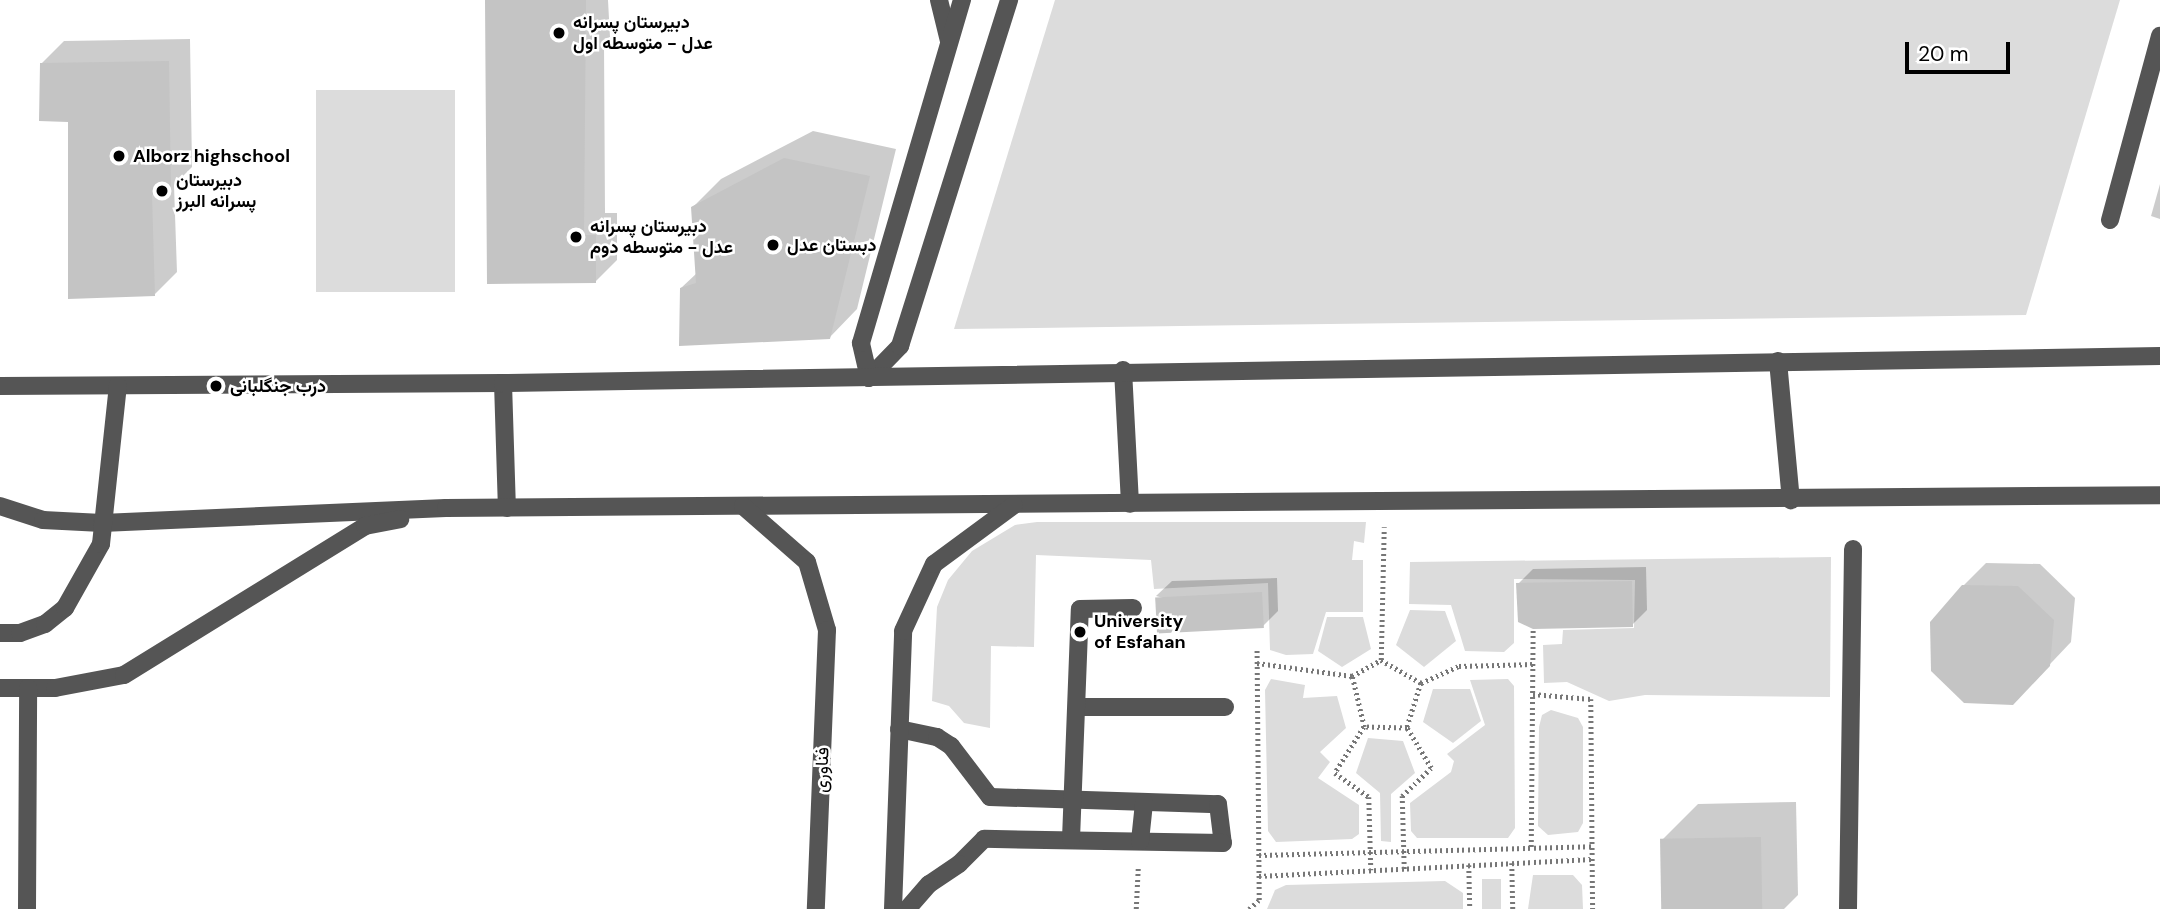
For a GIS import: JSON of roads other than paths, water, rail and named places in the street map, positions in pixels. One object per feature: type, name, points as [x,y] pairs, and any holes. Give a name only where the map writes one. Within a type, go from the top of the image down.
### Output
[{"type":"lane","points":[[939,0],[949,42]]},
{"type":"lane","points":[[869,378],[861,343],[962,0]]},
{"type":"lane","points":[[869,378],[900,346],[1009,0]]},
{"type":"lane","points":[[2110,220],[2160,36]]},
{"type":"lane","points":[[0,386],[869,378],[1123,370],[2160,356]]},
{"type":"lane","points":[[1778,361],[1791,500]]},
{"type":"lane","points":[[1123,370],[1130,504]]},
{"type":"lane","points":[[503,383],[507,508]]},
{"type":"lane","points":[[0,634],[20,633],[46,624],[65,608],[101,544],[118,386]]},
{"type":"lane","points":[[0,506],[43,520],[102,523],[507,508],[2160,495]]},
{"type":"lane","points":[[893,909],[902,631],[934,564],[1014,505]]},
{"type":"lane","name":"فناوری","points":[[743,506],[807,562],[827,630],[816,909]]},
{"type":"lane","points":[[0,688],[27,688],[124,675],[365,526],[446,509]]},
{"type":"lane","points":[[1848,909],[1853,549]]},
{"type":"lane","points":[[1071,839],[1075,800],[1080,610],[1133,608]]},
{"type":"lane","points":[[27,688],[27,909]]},
{"type":"lane","points":[[1077,707],[1225,708]]},
{"type":"lane","points":[[899,729],[937,737],[951,746],[990,797],[1218,804],[1223,843],[984,839],[959,864],[929,884],[907,909]]},
{"type":"lane","points":[[1140,841],[1144,802]]},
{"type":"place","name":"دبیرستان پسرانه عدل - متوسطه اول","points":[[559,33]]},
{"type":"place","name":"Alborz highschool","points":[[119,156]]},
{"type":"place","name":"دبیرستان پسرانه البرز","points":[[162,191]]},
{"type":"place","name":"دبیرستان پسرانه عدل - متوسطه دوم","points":[[576,237]]},
{"type":"place","name":"دبستان عدل","points":[[773,245]]},
{"type":"place","name":"درب جنگلبانی","points":[[216,386]]},
{"type":"place","name":"University of Esfahan","points":[[1080,632]]}]
